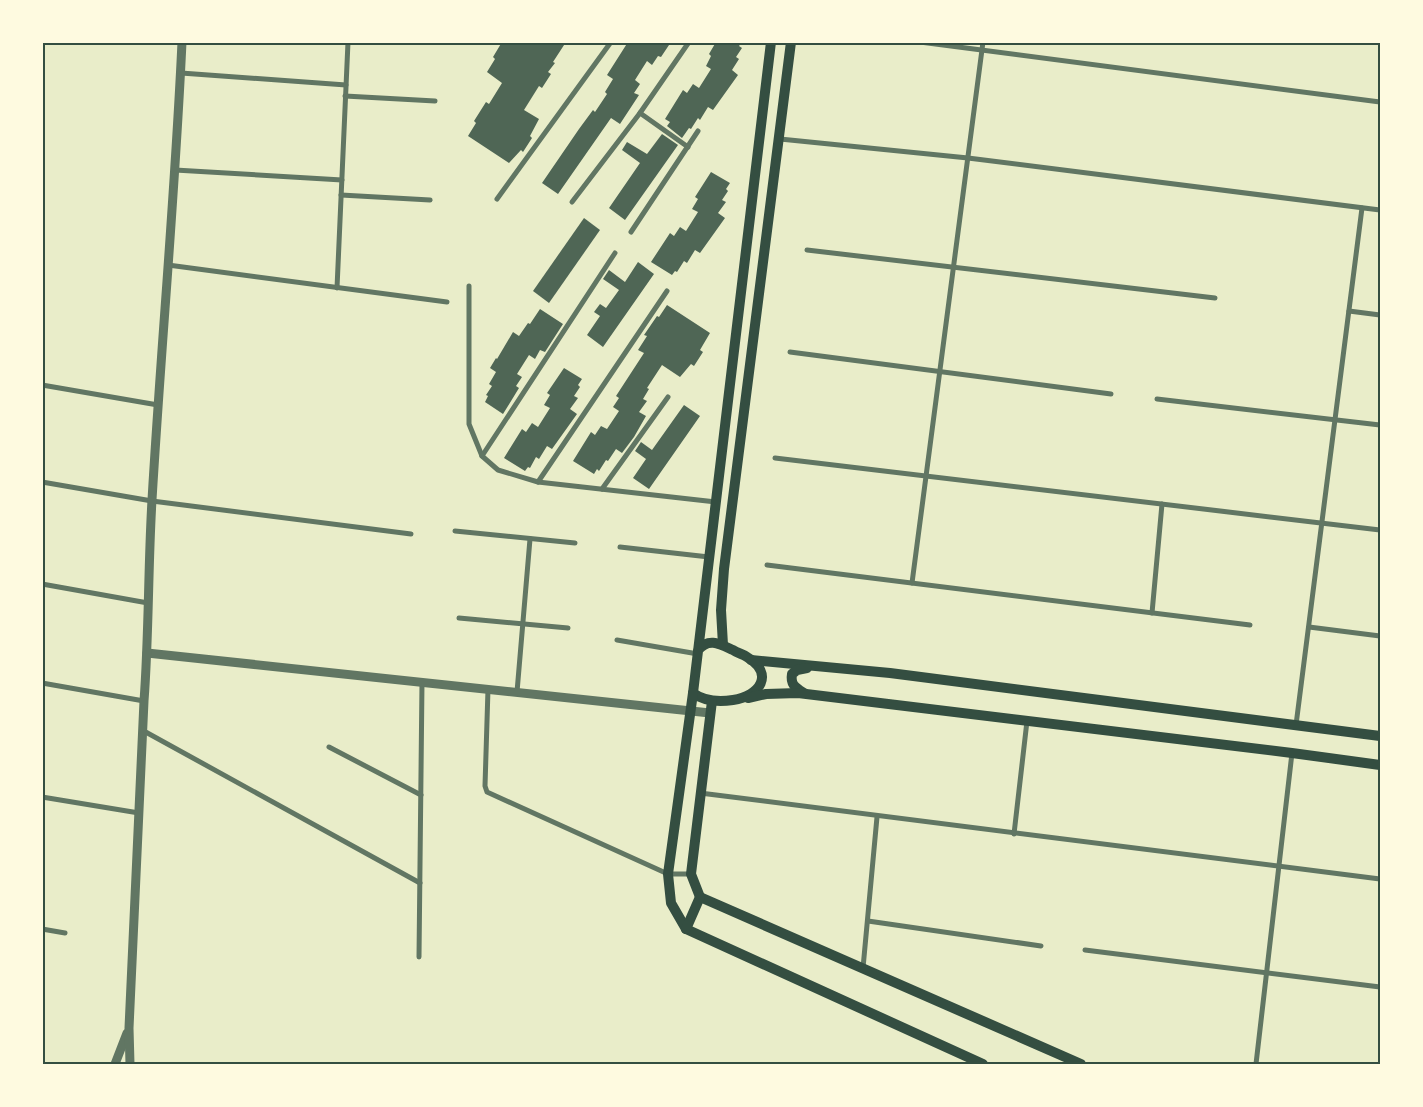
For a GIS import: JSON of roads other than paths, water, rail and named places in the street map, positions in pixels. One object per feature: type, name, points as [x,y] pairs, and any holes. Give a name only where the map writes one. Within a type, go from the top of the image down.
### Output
[{"type":"main road","points":[[771,42],[691,711],[668,874],[670,903],[686,929],[983,1064]]},
{"type":"main road","points":[[723,645],[721,610],[726,549],[792,42]]},
{"type":"main road","points":[[742,275],[761,278]]},
{"type":"main road","points":[[698,652],[703,645],[712,643],[723,645],[751,660],[760,670],[762,679],[760,686],[754,693],[742,699]]},
{"type":"main road","points":[[751,660],[890,673],[1380,736]]},
{"type":"main road","points":[[806,694],[794,687],[790,680],[792,674],[797,670],[815,667]]},
{"type":"main road","points":[[693,693],[701,699],[720,702],[766,694],[806,694],[1380,765]]},
{"type":"main road","points":[[686,929],[700,897],[691,874],[712,701]]},
{"type":"main road","points":[[700,897],[1081,1064]]},
{"type":"street","points":[[130,1064],[129,1028],[142,730],[148,653],[152,501],[182,42]]},
{"type":"street","points":[[337,288],[348,42]]},
{"type":"street","points":[[497,199],[611,42]]},
{"type":"street","points":[[572,202],[640,114],[689,42]]},
{"type":"street","points":[[920,42],[1380,102]]},
{"type":"street","points":[[912,583],[983,42]]},
{"type":"street","points":[[181,73],[346,85]]},
{"type":"street","points":[[346,96],[435,100]]},
{"type":"street","points":[[640,114],[688,147]]},
{"type":"street","points":[[631,232],[698,131]]},
{"type":"street","points":[[780,139],[968,158],[1380,210]]},
{"type":"street","points":[[175,170],[342,180]]},
{"type":"street","points":[[341,195],[430,200]]},
{"type":"street","points":[[1296,725],[1362,208]]},
{"type":"street","points":[[807,250],[1214,298]]},
{"type":"street","points":[[482,456],[615,253]]},
{"type":"street","points":[[168,265],[447,302]]},
{"type":"street","points":[[469,286],[469,424],[482,456],[498,470],[538,482],[716,502]]},
{"type":"street","points":[[538,482],[667,291]]},
{"type":"street","points":[[1349,311],[1380,316]]},
{"type":"street","points":[[790,352],[1111,394]]},
{"type":"street","points":[[42,384],[159,405]]},
{"type":"street","points":[[602,489],[668,397]]},
{"type":"street","points":[[1157,399],[1380,425]]},
{"type":"street","points":[[775,458],[1380,530]]},
{"type":"street","points":[[42,482],[152,501],[411,534]]},
{"type":"street","points":[[1152,613],[1162,504]]},
{"type":"street","points":[[455,531],[575,543]]},
{"type":"street","points":[[517,692],[530,539]]},
{"type":"street","points":[[620,547],[709,557]]},
{"type":"street","points":[[767,565],[1250,625]]},
{"type":"street","points":[[42,584],[148,602]]},
{"type":"street","points":[[458,618],[568,628]]},
{"type":"street","points":[[1309,627],[1380,636]]},
{"type":"street","points":[[617,640],[698,652]]},
{"type":"street","points":[[148,653],[710,713]]},
{"type":"street","points":[[419,957],[422,682]]},
{"type":"street","points":[[42,683],[144,701]]},
{"type":"street","points":[[488,689],[485,786],[487,792],[668,874],[691,874]]},
{"type":"street","points":[[1014,834],[1028,721]]},
{"type":"street","points":[[142,730],[420,883]]},
{"type":"street","points":[[329,748],[421,795]]},
{"type":"street","points":[[1256,1064],[1292,753]]},
{"type":"street","points":[[700,793],[877,817],[1380,879]]},
{"type":"street","points":[[42,797],[139,813]]},
{"type":"street","points":[[863,968],[877,817]]},
{"type":"street","points":[[868,921],[1041,946]]},
{"type":"street","points":[[42,929],[65,933]]},
{"type":"street","points":[[1085,950],[1380,987]]},
{"type":"street","points":[[115,1064],[129,1028]]}]
